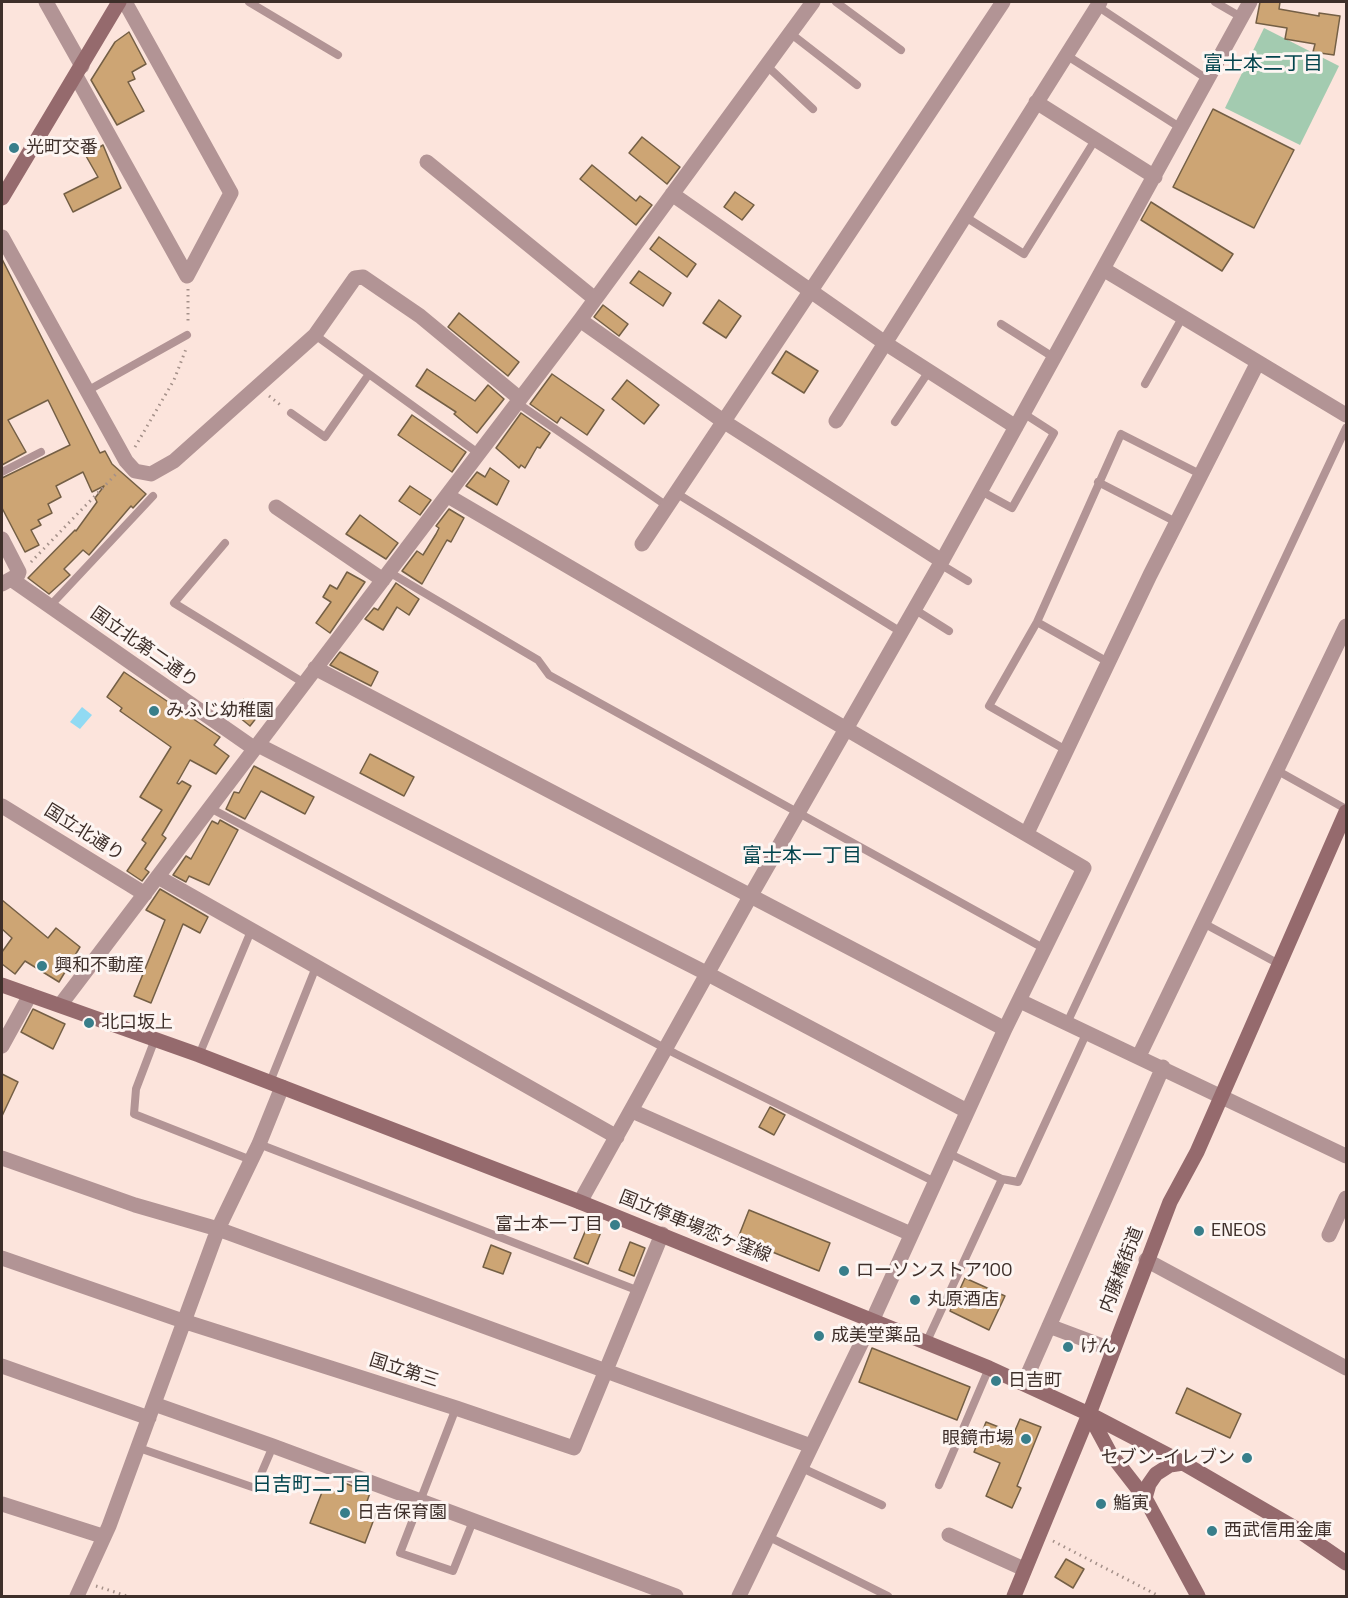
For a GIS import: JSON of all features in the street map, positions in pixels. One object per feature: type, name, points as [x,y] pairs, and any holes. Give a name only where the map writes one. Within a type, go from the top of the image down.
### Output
[{"type":"main road","points":[[2,198],[119,2]]},
{"type":"main road","name":"内藤橋街道","points":[[1014,1596],[1038,1533],[1089,1414],[1146,1260],[1347,811]]},
{"type":"main road","name":"国立停車場恋ヶ窪線","points":[[2,985],[155,1038],[662,1234],[927,1341],[1024,1383],[1183,1463],[1295,1528],[1347,1563]]},
{"type":"main road","points":[[1089,1414],[1110,1454],[1145,1498],[1198,1596]]},
{"type":"main road","points":[[1145,1498],[1149,1484],[1156,1474],[1170,1465],[1183,1463]]},
{"type":"street","points":[[46,2],[79,71],[187,276],[231,193],[125,2]]},
{"type":"street","points":[[61,1004],[448,496],[813,2]]},
{"type":"street","points":[[642,544],[1003,2]]},
{"type":"street","points":[[580,1202],[751,895],[941,563],[1250,2]]},
{"type":"street","points":[[836,421],[1098,4]]},
{"type":"street","points":[[1036,102],[1155,177]]},
{"type":"street","points":[[427,162],[595,299]]},
{"type":"street","points":[[672,194],[885,343],[929,371],[1019,420]]},
{"type":"street","points":[[2,237],[126,461],[135,471],[151,474],[174,461],[315,335],[355,278],[363,277],[420,316],[518,400]]},
{"type":"street","points":[[1103,269],[1257,364],[1347,415]]},
{"type":"street","points":[[580,320],[723,421],[941,563]]},
{"type":"street","points":[[1027,833],[1108,662],[1257,364]]},
{"type":"street","points":[[448,496],[1084,867],[1005,1029],[873,1319],[739,1596]]},
{"type":"street","points":[[276,507],[386,576]]},
{"type":"street","points":[[2,539],[19,572],[6,581]]},
{"type":"street","name":"国立北第二通り","points":[[6,581],[50,607],[256,747],[708,974],[968,1111]]},
{"type":"street","points":[[1139,1056],[1205,924],[1347,626]]},
{"type":"street","points":[[315,668],[1005,1029]]},
{"type":"street","name":"国立北通り","points":[[2,806],[145,894]]},
{"type":"street","points":[[158,877],[617,1137]]},
{"type":"street","points":[[2,1046],[30,995]]},
{"type":"street","points":[[1020,1001],[1347,1156]]},
{"type":"street","points":[[1024,1383],[1163,1067]]},
{"type":"street","points":[[77,1596],[102,1536],[109,1526],[139,1448],[218,1229],[259,1144],[276,1085]]},
{"type":"street","points":[[632,1111],[911,1234]]},
{"type":"street","points":[[2,1158],[135,1205],[218,1229],[811,1446]]},
{"type":"street","points":[[1329,1235],[1347,1198]]},
{"type":"street","name":"国立第三","points":[[2,1258],[183,1321],[574,1448],[662,1234]]},
{"type":"street","points":[[1146,1260],[1347,1368]]},
{"type":"street","points":[[1049,1326],[1113,1350]]},
{"type":"street","points":[[2,1366],[273,1446],[676,1596]]},
{"type":"street","points":[[2,1504],[102,1536]]},
{"type":"street","points":[[949,1535],[1024,1569]]},
{"type":"lane","points":[[249,2],[338,55]]},
{"type":"lane","points":[[836,2],[901,50]]},
{"type":"lane","points":[[1215,2],[1240,17]]},
{"type":"lane","points":[[1098,4],[1208,79]]},
{"type":"lane","points":[[790,33],[856,84]]},
{"type":"lane","points":[[1066,55],[1181,128]]},
{"type":"lane","points":[[767,66],[813,109]]},
{"type":"lane","points":[[963,216],[1024,254],[1095,140]]},
{"type":"lane","points":[[1145,384],[1182,318]]},
{"type":"lane","points":[[1001,324],[1053,357]]},
{"type":"lane","points":[[87,391],[187,335]]},
{"type":"lane","points":[[315,335],[478,453]]},
{"type":"lane","points":[[895,422],[929,371]]},
{"type":"lane","points":[[291,413],[325,437],[369,374]]},
{"type":"lane","points":[[518,400],[667,506]]},
{"type":"lane","points":[[981,491],[1012,508],[1054,433],[1019,420]]},
{"type":"lane","points":[[1067,1023],[1347,428]]},
{"type":"lane","points":[[1066,750],[989,706],[1036,622],[1121,434],[1202,475]]},
{"type":"lane","points":[[2,472],[41,452]]},
{"type":"lane","points":[[1098,482],[1178,522]]},
{"type":"lane","points":[[676,493],[901,632]]},
{"type":"lane","points":[[50,607],[153,496]]},
{"type":"lane","points":[[225,543],[174,603],[304,683]]},
{"type":"lane","points":[[941,563],[968,581]]},
{"type":"lane","points":[[386,576],[538,660],[549,675],[1045,949]]},
{"type":"lane","points":[[914,609],[949,631]]},
{"type":"lane","points":[[1036,622],[1108,662]]},
{"type":"lane","points":[[1278,771],[1347,811]]},
{"type":"lane","points":[[210,808],[666,1048],[935,1182]]},
{"type":"lane","points":[[1205,924],[1279,964]]},
{"type":"lane","points":[[199,1055],[251,931]]},
{"type":"lane","points":[[276,1085],[316,967]]},
{"type":"lane","points":[[948,1154],[1002,1179],[1018,1182],[1087,1032]]},
{"type":"lane","points":[[155,1038],[136,1089],[134,1114],[250,1160]]},
{"type":"lane","points":[[259,1144],[639,1291]]},
{"type":"lane","points":[[927,1341],[1002,1179]]},
{"type":"lane","points":[[939,1485],[989,1368]]},
{"type":"lane","points":[[456,1408],[400,1553],[453,1571],[473,1521]]},
{"type":"lane","points":[[139,1448],[255,1488],[273,1446]]},
{"type":"lane","points":[[802,1468],[882,1505]]},
{"type":"lane","points":[[769,1537],[888,1596]]},
{"type":"path","points":[[256,386],[291,413]]},
{"type":"path","points":[[1038,1533],[1159,1596]]},
{"type":"path","points":[[83,1582],[127,1596]]},
{"type":"green space","points":[[1264,28],[1339,66],[1300,145],[1225,108]]},
{"type":"water","points":[[82,707],[92,715],[80,729],[70,722]]},
{"type":"building","points":[[1260,2],[1280,2],[1279,9],[1319,16],[1319,13],[1340,16],[1334,55],[1313,52],[1315,44],[1285,39],[1287,28],[1256,23]]},
{"type":"building","points":[[129,32],[146,64],[132,72],[135,79],[128,82],[144,111],[117,125],[91,80],[115,42]]},
{"type":"building","points":[[1213,109],[1294,150],[1254,228],[1173,187]]},
{"type":"building","points":[[642,137],[680,167],[667,184],[629,153]]},
{"type":"building","points":[[103,145],[121,188],[73,212],[64,194],[98,177],[86,156]]},
{"type":"building","points":[[592,165],[636,201],[640,196],[652,205],[636,225],[580,179]]},
{"type":"building","points":[[735,192],[754,205],[742,220],[724,207]]},
{"type":"building","points":[[1151,202],[1233,254],[1222,271],[1141,220]]},
{"type":"building","points":[[659,237],[696,264],[687,277],[650,249]]},
{"type":"building","points":[[2,259],[100,453],[105,451],[112,464],[146,494],[133,508],[131,506],[89,555],[83,550],[64,569],[70,575],[49,594],[28,578],[76,531],[97,502],[95,498],[104,486],[92,492],[83,472],[56,486],[61,497],[48,504],[52,513],[38,520],[41,525],[31,530],[39,545],[25,552],[2,508],[2,478],[70,445],[48,400],[8,420],[26,452],[2,465]]},
{"type":"building","points":[[639,271],[671,293],[663,306],[630,283]]},
{"type":"building","points":[[719,300],[741,316],[726,338],[703,323]]},
{"type":"building","points":[[603,305],[628,324],[619,336],[594,317]]},
{"type":"building","points":[[459,313],[519,362],[508,376],[448,327]]},
{"type":"building","points":[[786,351],[818,371],[804,393],[772,373]]},
{"type":"building","points":[[427,369],[475,401],[488,385],[504,399],[477,433],[454,414],[456,412],[416,386]]},
{"type":"building","points":[[552,374],[604,410],[587,435],[561,417],[557,423],[530,404]]},
{"type":"building","points":[[627,380],[659,405],[644,424],[612,399]]},
{"type":"building","points":[[521,413],[550,433],[540,448],[537,447],[525,468],[521,465],[519,468],[496,448]]},
{"type":"building","points":[[412,415],[466,452],[452,472],[398,435]]},
{"type":"building","points":[[490,468],[509,481],[497,505],[466,486],[477,472],[485,477]]},
{"type":"building","points":[[410,486],[431,500],[420,515],[399,501]]},
{"type":"building","points":[[449,509],[464,518],[451,542],[447,540],[422,584],[402,571],[417,551],[423,555],[439,528],[436,526]]},
{"type":"building","points":[[360,515],[398,543],[386,559],[346,534]]},
{"type":"building","points":[[347,572],[365,582],[330,633],[316,623],[331,602],[323,597],[330,585],[337,589]]},
{"type":"building","points":[[396,583],[419,599],[409,615],[397,607],[383,630],[365,619],[374,608],[378,610]]},
{"type":"building","points":[[340,652],[378,672],[371,686],[330,665]]},
{"type":"building","points":[[124,672],[220,737],[214,745],[229,756],[216,774],[190,760],[177,783],[182,781],[191,786],[162,835],[166,838],[145,869],[149,872],[142,881],[127,871],[146,843],[142,840],[162,810],[140,797],[171,747],[120,711],[122,708],[107,697]]},
{"type":"building","points":[[244,699],[261,712],[250,726],[234,713]]},
{"type":"building","points":[[370,754],[414,777],[404,796],[360,773]]},
{"type":"building","points":[[254,766],[314,797],[305,814],[261,791],[245,819],[226,809],[234,792],[239,793]]},
{"type":"building","points":[[220,820],[238,830],[209,885],[189,876],[186,882],[173,875],[186,856],[191,859],[212,821],[218,824]]},
{"type":"building","points":[[160,889],[208,917],[200,933],[183,924],[151,1003],[134,996],[165,920],[146,910]]},
{"type":"building","points":[[2,900],[48,938],[56,928],[80,947],[59,982],[25,961],[15,974],[2,964],[2,952],[12,938],[2,929]]},
{"type":"building","points":[[33,1009],[65,1024],[53,1049],[21,1032]]},
{"type":"building","points":[[2,1074],[18,1082],[2,1116]]},
{"type":"building","points":[[770,1107],[785,1115],[774,1135],[759,1127]]},
{"type":"building","points":[[749,1210],[830,1243],[819,1271],[738,1238]]},
{"type":"building","points":[[587,1227],[601,1232],[588,1264],[574,1258]]},
{"type":"building","points":[[630,1242],[645,1248],[634,1276],[619,1270]]},
{"type":"building","points":[[491,1245],[511,1253],[503,1274],[483,1267]]},
{"type":"building","points":[[965,1278],[1005,1296],[989,1330],[950,1311]]},
{"type":"building","points":[[872,1348],[970,1387],[957,1420],[859,1382]]},
{"type":"building","points":[[1187,1388],[1241,1414],[1230,1438],[1176,1413]]},
{"type":"building","points":[[1020,1419],[1041,1427],[1017,1486],[1021,1488],[1012,1508],[986,1496],[1000,1463],[974,1452],[986,1422],[1014,1433]]},
{"type":"building","points":[[342,1482],[370,1493],[365,1507],[377,1511],[365,1543],[310,1523],[324,1487],[339,1493]]},
{"type":"building","points":[[1066,1559],[1084,1569],[1073,1588],[1055,1577]]},
{"type":"place","name":"光町交番","points":[[14,148]]},
{"type":"place","name":"みふじ幼稚園","points":[[154,711]]},
{"type":"place","name":"興和不動産","points":[[42,966]]},
{"type":"place","name":"北口坂上","points":[[89,1023]]},
{"type":"place","name":"富士本一丁目","points":[[615,1225]]},
{"type":"place","name":"ENEOS","points":[[1199,1231]]},
{"type":"place","name":"ローソンストア100","points":[[844,1271]]},
{"type":"place","name":"丸原酒店","points":[[915,1300]]},
{"type":"place","name":"成美堂薬品","points":[[819,1336]]},
{"type":"place","name":"けん","points":[[1068,1347]]},
{"type":"place","name":"日吉町","points":[[996,1381]]},
{"type":"place","name":"眼鏡市場","points":[[1026,1439]]},
{"type":"place","name":"セブン-イレブン","points":[[1247,1458]]},
{"type":"place","name":"鮨寅","points":[[1101,1504]]},
{"type":"place","name":"日吉保育園","points":[[345,1513]]},
{"type":"place","name":"西武信用金庫","points":[[1212,1531]]},
{"type":"district","name":"富士本二丁目","points":[[1263,65]]},
{"type":"district","name":"富士本一丁目","points":[[802,857]]},
{"type":"district","name":"日吉町二丁目","points":[[312,1486]]}]
